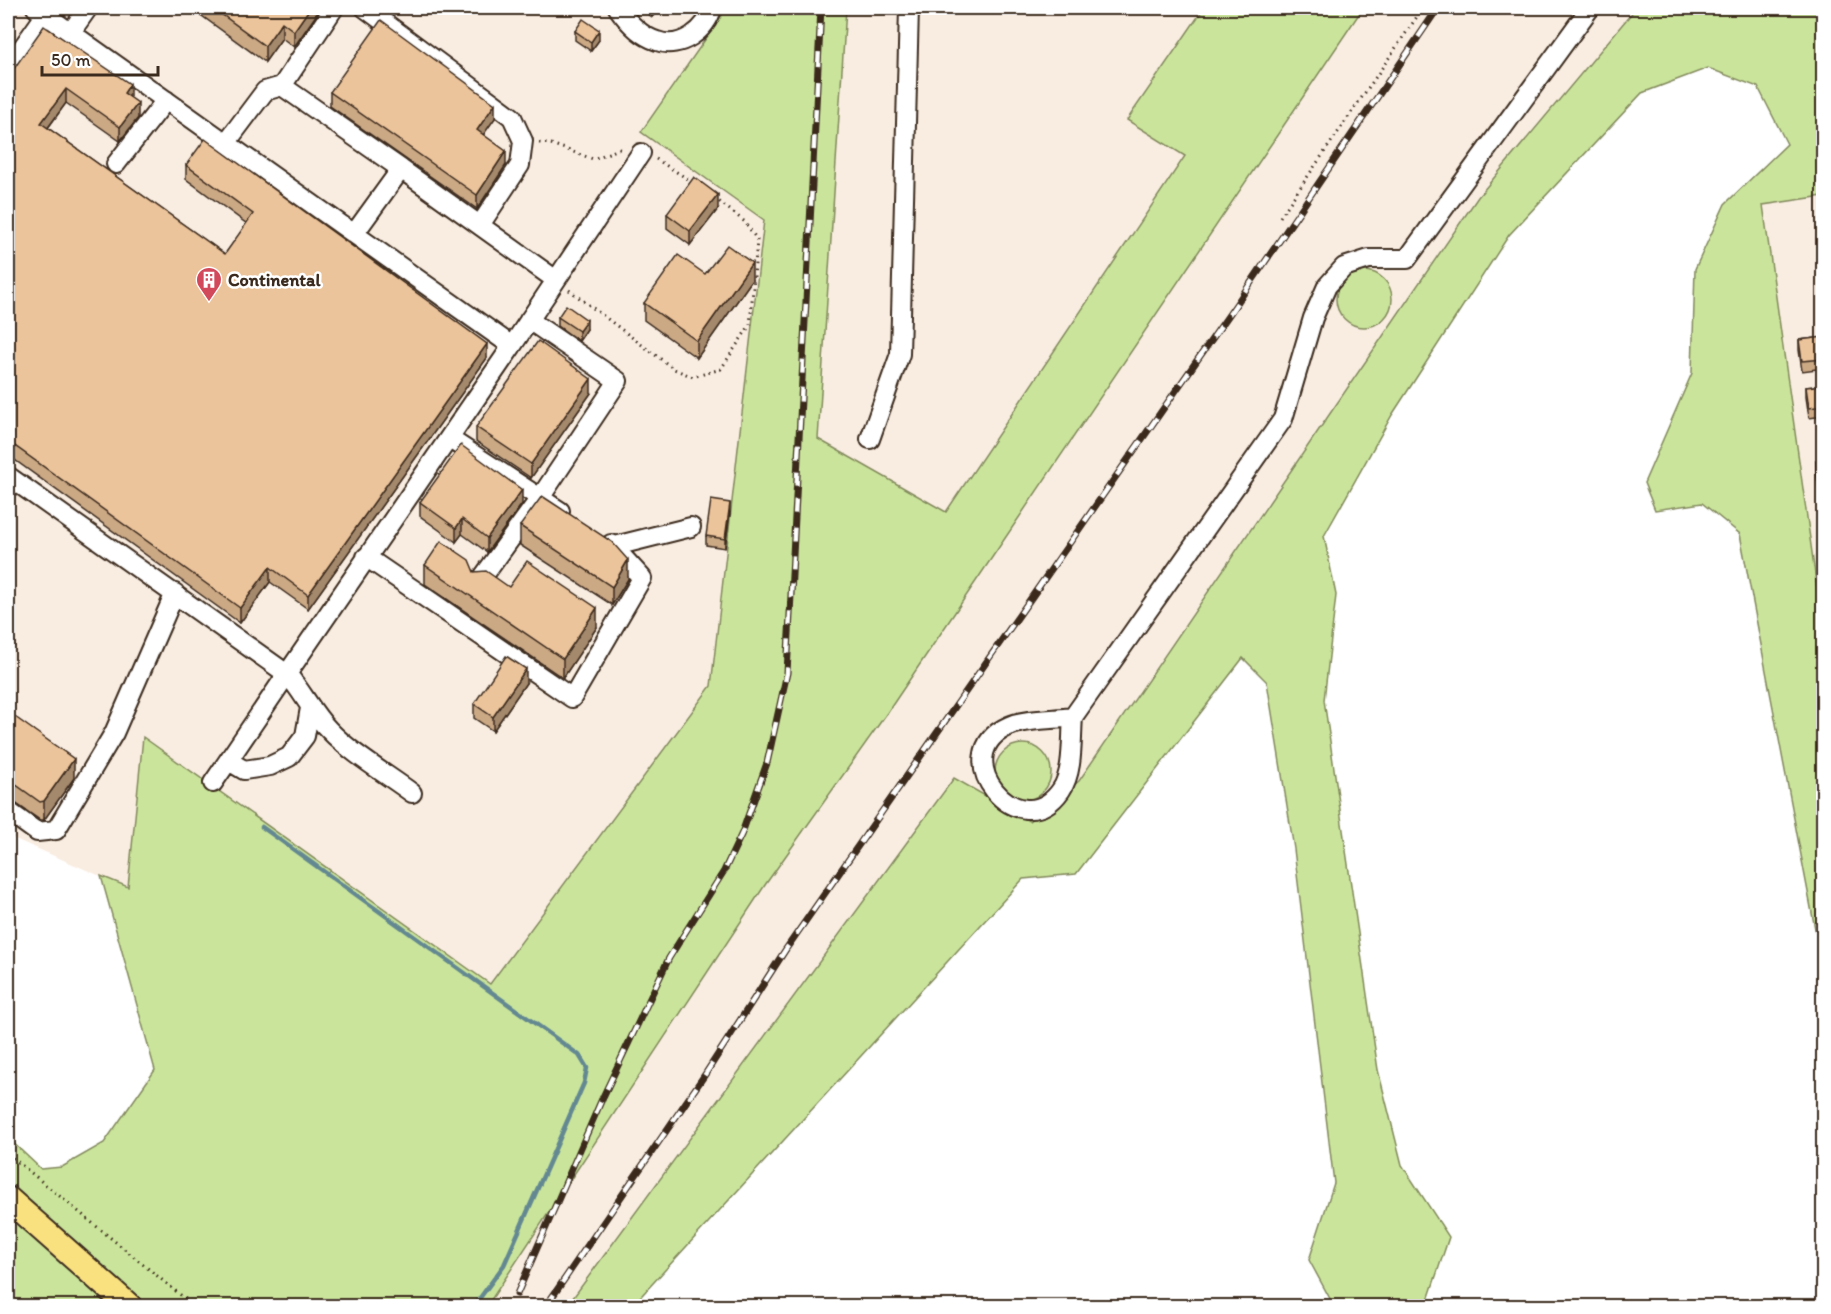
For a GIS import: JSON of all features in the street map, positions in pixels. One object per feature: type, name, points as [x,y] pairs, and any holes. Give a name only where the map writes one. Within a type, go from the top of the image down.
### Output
[{"type":"main road","points":[[8,1199],[129,1306]]},
{"type":"lane","points":[[71,32],[88,8]]},
{"type":"lane","points":[[226,143],[265,91],[282,86],[334,8]]},
{"type":"lane","points":[[365,8],[513,117],[523,141],[520,165],[480,225]]},
{"type":"lane","points":[[618,8],[637,30],[659,42],[686,39],[701,30],[712,8]]},
{"type":"lane","points":[[870,439],[900,354],[909,8]]},
{"type":"lane","points":[[1073,717],[1019,723],[1001,731],[994,738],[988,746],[984,766],[985,775],[994,793],[1001,800],[1019,808],[1039,806],[1055,797],[1066,781],[1073,717],[1283,419],[1313,318],[1327,286],[1344,267],[1369,259],[1407,259],[1590,8]]},
{"type":"lane","points":[[8,68],[41,11],[512,346]]},
{"type":"lane","points":[[282,86],[556,280]]},
{"type":"lane","points":[[117,164],[165,100]]},
{"type":"lane","points":[[213,783],[641,153]]},
{"type":"lane","points":[[354,234],[401,169]]},
{"type":"lane","points":[[480,581],[540,498],[618,381],[529,320]]},
{"type":"lane","points":[[449,438],[578,522]]},
{"type":"lane","points":[[8,476],[287,674],[301,689],[310,708],[330,732],[412,793]]},
{"type":"lane","points":[[615,546],[690,527]]},
{"type":"lane","points":[[366,557],[572,698],[642,578],[615,546],[597,534]]},
{"type":"lane","points":[[8,811],[37,832],[56,830],[114,733],[175,593]]},
{"type":"lane","points":[[228,761],[244,770],[270,766],[289,757],[304,736],[310,708]]},
{"type":"path","points":[[1280,217],[1423,8]]},
{"type":"path","points":[[523,141],[551,144],[593,159],[619,149],[641,153],[665,163],[703,190]]},
{"type":"path","points":[[556,280],[674,369],[693,377],[721,369],[750,325],[757,240],[745,222],[713,197]]},
{"type":"path","points":[[8,1154],[195,1306]]},
{"type":"shaded area","points":[[8,8],[727,8],[642,132],[764,220],[711,686],[490,984],[144,738],[128,888],[8,836]]},
{"type":"shaded area","points":[[846,8],[1204,8],[1127,120],[1185,156],[947,512],[818,439]]},
{"type":"shaded area","points":[[1363,8],[1636,8],[1478,197],[1079,781],[1029,821],[954,778],[567,1306],[487,1306],[765,885],[887,713]]},
{"type":"shaded area","points":[[1823,196],[1823,631],[1763,204]]},
{"type":"green space","points":[[727,8],[846,8],[818,439],[946,512],[1185,156],[1127,120],[1204,8],[1363,8],[887,713],[765,885],[487,1306],[8,1306],[8,1138],[41,1169],[62,1167],[104,1143],[155,1070],[101,876],[128,887],[143,737],[490,984],[711,686],[764,220],[641,132]]},
{"type":"green space","points":[[1636,8],[1823,8],[1823,196],[1763,205],[1823,631],[1823,971],[1740,534],[1702,503],[1655,510],[1644,483],[1692,373],[1695,269],[1725,204],[1787,144],[1758,87],[1708,68],[1642,93],[1509,235],[1392,415],[1324,536],[1336,595],[1324,700],[1378,1070],[1402,1165],[1449,1237],[1426,1306],[1334,1306],[1309,1260],[1334,1183],[1294,849],[1267,682],[1243,658],[1076,874],[1023,879],[632,1306],[567,1306],[954,778],[1029,821],[1079,781],[1478,197]]},
{"type":"green space","points":[[1364,271],[1375,273],[1384,279],[1390,288],[1392,299],[1390,310],[1384,319],[1375,325],[1364,327],[1353,325],[1344,319],[1338,310],[1336,299],[1338,288],[1344,279],[1353,273]]},
{"type":"green space","points":[[1023,744],[1034,746],[1043,752],[1049,761],[1051,772],[1049,783],[1043,792],[1034,798],[1023,800],[1012,798],[1003,792],[997,783],[995,772],[997,761],[1003,752],[1012,746]]},
{"type":"building","points":[[213,8],[310,8],[294,31],[282,22],[265,46]]},
{"type":"building","points":[[583,19],[599,30],[591,42],[575,31]]},
{"type":"building","points":[[381,20],[495,104],[477,130],[506,151],[477,195],[330,92]]},
{"type":"building","name":"Continental","points":[[44,26],[130,84],[124,93],[138,103],[120,127],[66,89],[41,123],[225,254],[253,214],[186,165],[205,139],[487,344],[308,595],[270,567],[240,608],[8,441],[8,77]]},
{"type":"building","points":[[694,177],[718,195],[690,231],[667,214]]},
{"type":"building","points":[[727,245],[752,263],[697,341],[644,303],[678,255],[705,274]]},
{"type":"building","points":[[566,305],[587,320],[579,331],[558,317]]},
{"type":"building","points":[[1824,337],[1824,359],[1802,361],[1799,340]]},
{"type":"building","points":[[538,341],[591,379],[531,464],[476,427]]},
{"type":"building","points":[[1824,385],[1824,406],[1809,408],[1806,387]]},
{"type":"building","points":[[461,445],[522,490],[487,538],[462,519],[456,528],[420,502]]},
{"type":"building","points":[[1824,460],[1824,481],[1819,482],[1816,461]]},
{"type":"building","points":[[542,496],[612,542],[628,560],[612,587],[520,526]]},
{"type":"building","points":[[711,500],[730,503],[725,539],[706,536]]},
{"type":"building","points":[[441,541],[469,560],[474,572],[486,571],[509,587],[527,561],[597,608],[563,659],[425,565]]},
{"type":"building","points":[[506,656],[526,669],[493,717],[474,704]]},
{"type":"building","points":[[8,712],[74,759],[44,801],[40,802],[8,779]]},
{"type":"waterway","points":[[262,827],[579,1055],[587,1068],[584,1083],[504,1265],[474,1306]]},
{"type":"railway","points":[[517,1294],[602,1099],[669,958],[724,871],[742,833],[767,763],[787,673],[821,8]]},
{"type":"railway","points":[[546,1306],[706,1073],[786,949],[1235,306],[1438,8]]},
{"type":"place","name":"Continental","points":[[209,303]]}]
